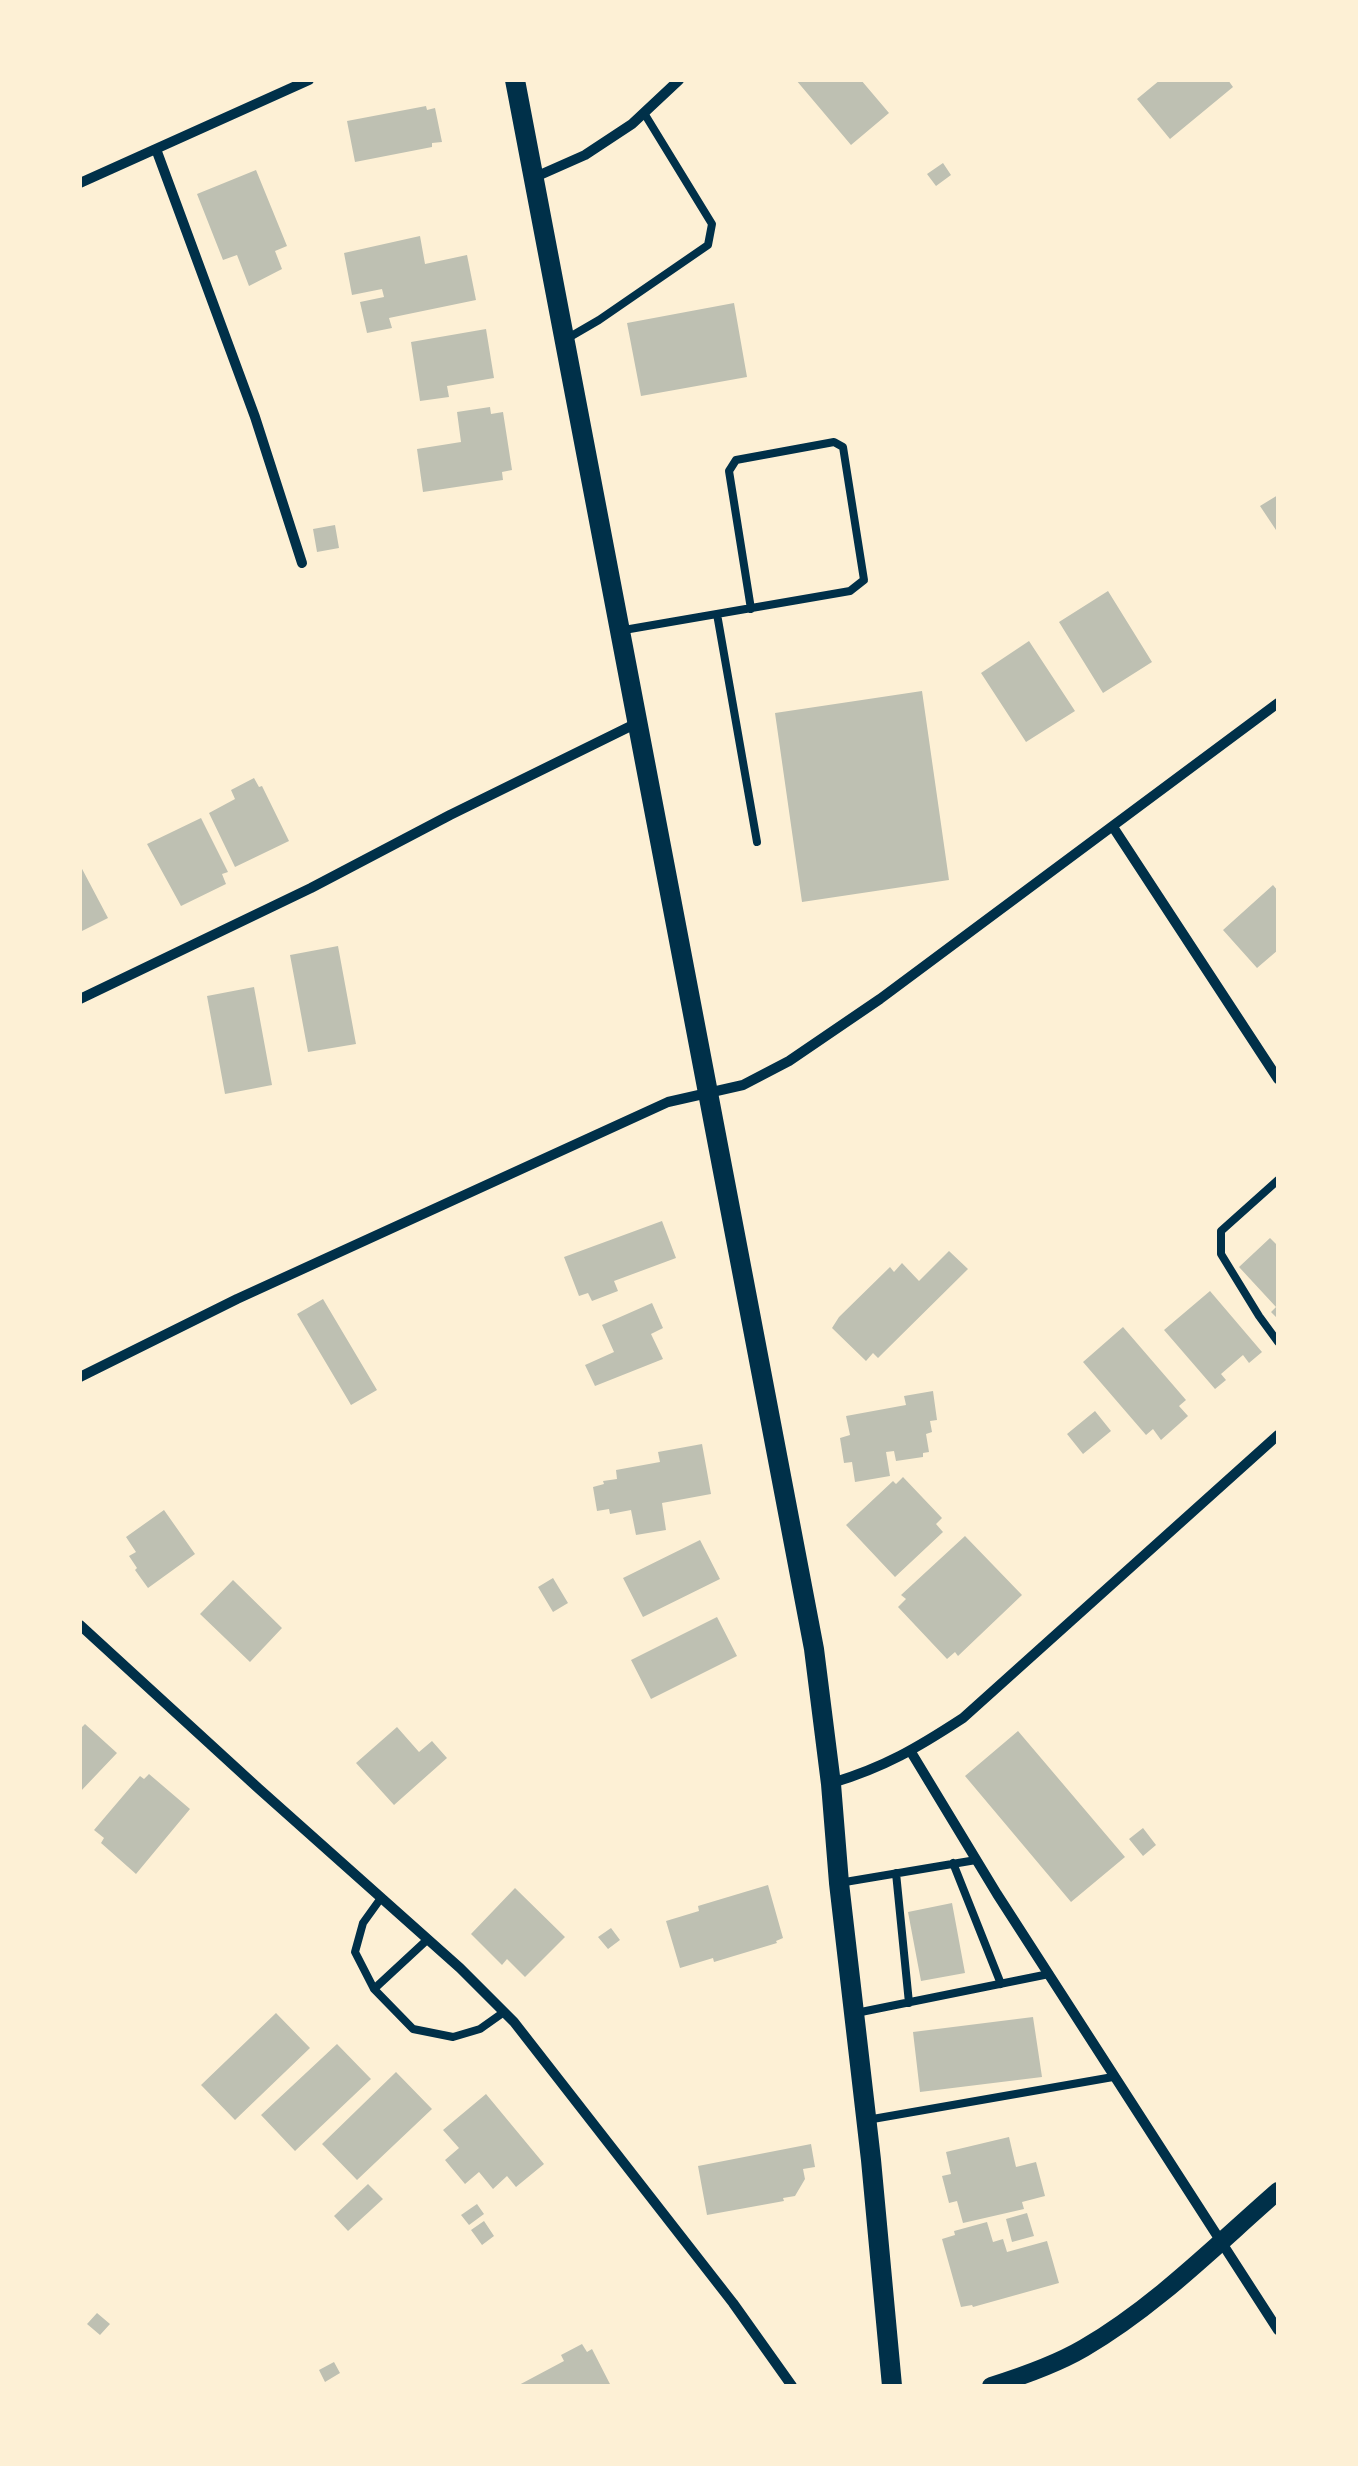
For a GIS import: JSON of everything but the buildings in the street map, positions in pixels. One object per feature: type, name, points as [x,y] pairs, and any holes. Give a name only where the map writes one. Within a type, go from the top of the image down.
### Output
[{"type":"main road","points":[[515,80],[814,1649],[856,2014],[892,2386]]},
{"type":"street","points":[[80,183],[309,80]]},
{"type":"street","points":[[534,178],[585,155],[632,124],[679,80]]},
{"type":"street","points":[[156,149],[255,418],[302,563]]},
{"type":"street","points":[[80,1377],[237,1299],[668,1102],[743,1085],[789,1061],[880,1000],[1278,702]]},
{"type":"street","points":[[80,999],[312,888],[637,723]]},
{"type":"street","points":[[1113,827],[1278,1079]]},
{"type":"street","points":[[831,1784],[911,1752],[963,1718],[1278,1435]]},
{"type":"street","points":[[80,1625],[504,2012],[721,2288],[792,2386]]},
{"type":"street","points":[[911,1752],[1113,2077],[1278,2330]]},
{"type":"street","points":[[991,2386],[1036,2371],[1083,2348],[1138,2312],[1278,2192]]},
{"type":"lane","points":[[564,340],[708,244],[712,224],[644,113]]},
{"type":"lane","points":[[619,631],[850,592],[864,580],[842,447],[834,442],[736,460],[728,472],[751,608]]},
{"type":"lane","points":[[716,614],[757,842]]},
{"type":"lane","points":[[1278,1180],[1221,1231],[1220,1254],[1278,1342]]},
{"type":"lane","points":[[840,1882],[976,1860]]},
{"type":"lane","points":[[953,1864],[1000,1984]]},
{"type":"lane","points":[[896,1873],[908,2003]]},
{"type":"lane","points":[[381,1898],[364,1923],[355,1952],[374,1988],[413,2029],[453,2037],[480,2029],[504,2012]]},
{"type":"lane","points":[[374,1988],[428,1939]]},
{"type":"lane","points":[[856,2014],[1049,1974]]},
{"type":"lane","points":[[866,2120],[1113,2077]]}]
